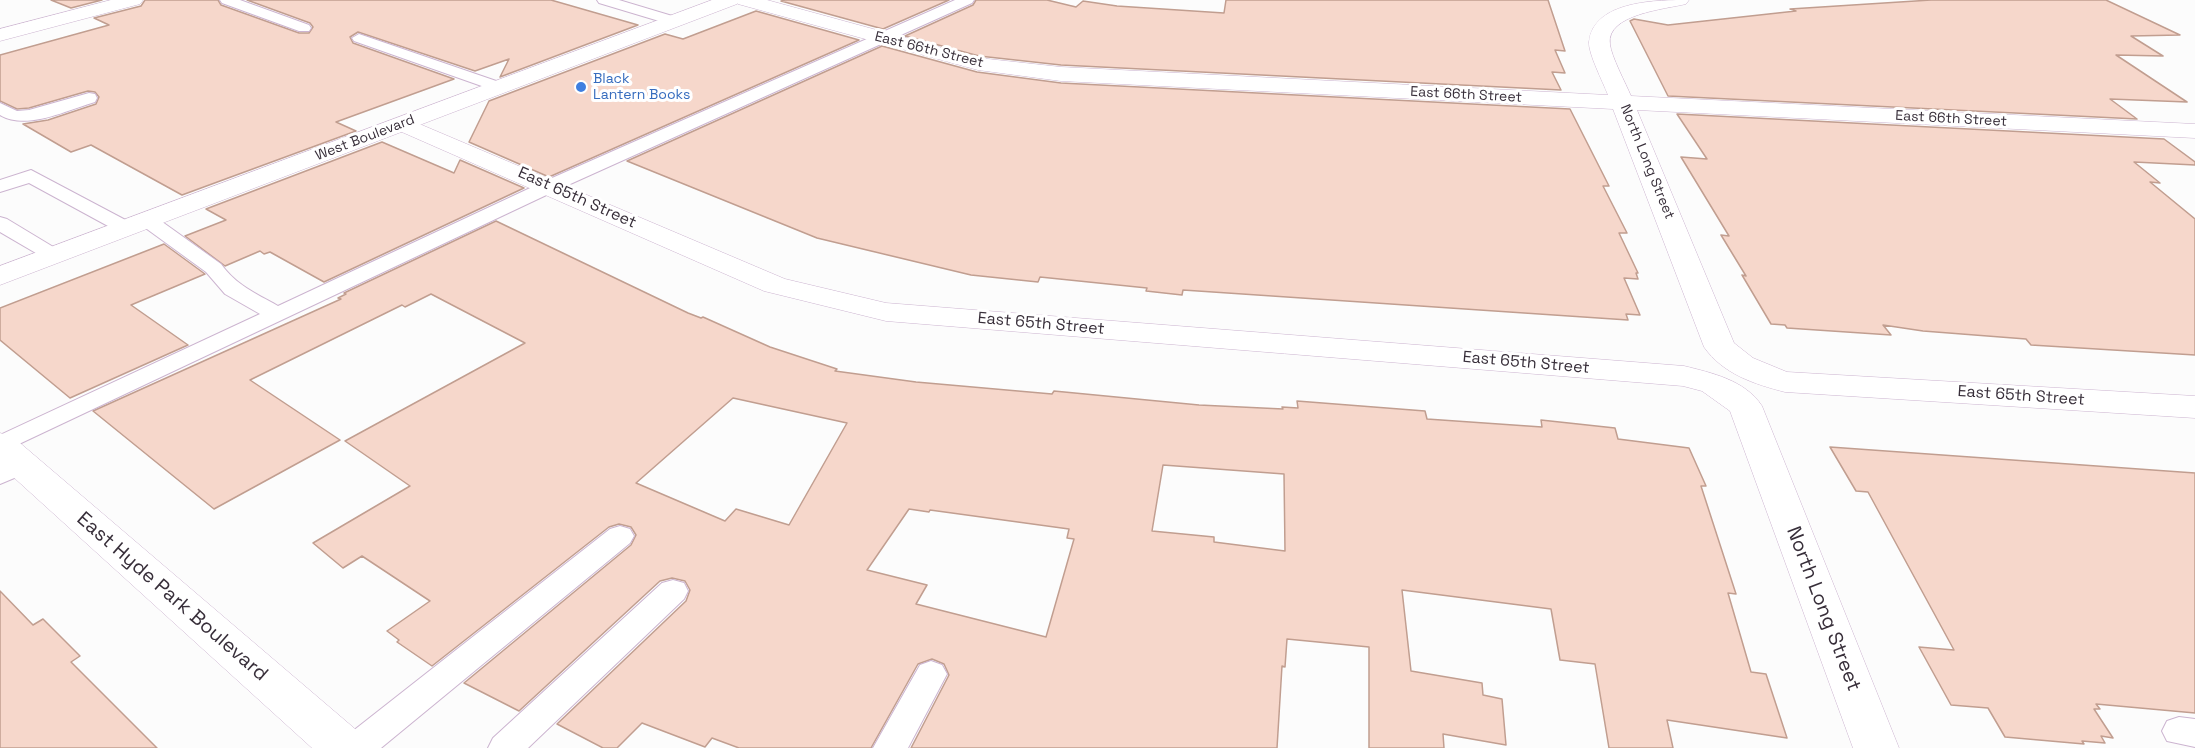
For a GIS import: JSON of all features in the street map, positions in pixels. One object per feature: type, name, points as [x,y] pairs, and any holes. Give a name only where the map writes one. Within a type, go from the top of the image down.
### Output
[{"type":"street","points":[[0,35],[133,0]]},
{"type":"street","name":"West Boulevard","points":[[0,276],[730,0]]},
{"type":"street","name":"East 66th Street","points":[[745,0],[978,64],[1061,74],[2195,131]]},
{"type":"street","name":"North Long Street","points":[[1678,0],[1621,15],[1607,24],[1600,34],[1599,45],[1720,347],[1727,375],[1745,406],[1876,748]]},
{"type":"street","name":"East 65th Street","points":[[403,124],[776,285],[886,312],[1684,376],[1727,375],[1785,382],[2195,407]]},
{"type":"street","name":"East Hyde Park Boulevard","points":[[6,458],[344,748]]},
{"type":"lane","points":[[227,0],[304,28]]},
{"type":"lane","points":[[604,0],[674,21]]},
{"type":"lane","points":[[6,458],[277,315],[550,186],[967,0]]},
{"type":"lane","points":[[359,38],[499,87]]},
{"type":"lane","points":[[0,108],[14,116],[30,115],[89,98]]},
{"type":"lane","points":[[0,186],[31,176],[136,224],[214,268],[218,276],[231,289],[277,315]]},
{"type":"lane","points":[[0,223],[53,255]]},
{"type":"lane","points":[[356,748],[620,536]]},
{"type":"lane","points":[[505,748],[673,591]]},
{"type":"lane","points":[[890,748],[931,674]]},
{"type":"building","points":[[51,0],[102,0],[71,8]]},
{"type":"building","points":[[145,0],[218,0],[221,5],[299,33],[309,33],[313,27],[310,23],[247,0],[551,0],[638,25],[500,77],[509,59],[475,71],[358,32],[350,37],[353,43],[454,79],[336,122],[356,131],[182,195],[91,145],[71,152],[23,124],[48,120],[96,104],[99,97],[95,92],[88,91],[29,108],[17,109],[0,101],[0,55],[109,25],[94,18],[141,6]]},
{"type":"building","points":[[949,0],[883,29],[781,1]]},
{"type":"building","points":[[976,0],[1047,0],[1076,7],[1083,1],[1117,6],[1224,13],[1226,0],[1548,0],[1565,51],[1555,50],[1565,73],[1552,72],[1561,90],[1061,65],[979,56],[905,36],[973,5]]},
{"type":"building","points":[[1931,0],[2106,0],[2180,35],[2131,36],[2163,56],[2116,55],[2187,102],[2110,99],[2137,119],[1668,96],[1630,21],[1634,19],[1668,25],[1796,11],[1790,9]]},
{"type":"building","points":[[756,11],[859,40],[549,177],[469,142],[489,101],[665,34],[683,39]]},
{"type":"building","points":[[882,46],[977,72],[1061,83],[1570,109],[1609,186],[1603,186],[1627,233],[1619,233],[1638,273],[1636,273],[1638,279],[1624,278],[1640,315],[1626,314],[1628,320],[1183,290],[1182,295],[1146,291],[1147,288],[1040,277],[1038,282],[971,275],[817,238],[627,161]]},
{"type":"building","points":[[1677,114],[2164,139],[2195,162],[2195,165],[2134,162],[2160,183],[2150,182],[2195,219],[2195,355],[2031,345],[2026,339],[1923,331],[1883,325],[1891,335],[1787,328],[1785,325],[1771,324],[1721,235],[1729,236],[1681,157],[1707,159]]},
{"type":"building","points":[[382,142],[454,173],[460,160],[524,188],[324,282],[270,252],[264,254],[260,251],[225,266],[185,236],[226,220],[206,209]]},
{"type":"building","points":[[496,221],[688,313],[703,317],[770,347],[837,369],[835,371],[916,382],[1052,394],[1054,391],[1199,405],[1283,409],[1282,407],[1298,408],[1297,401],[1425,411],[1427,419],[1542,427],[1541,420],[1615,428],[1618,439],[1689,448],[1706,486],[1701,486],[1736,594],[1728,593],[1751,672],[1766,674],[1787,738],[1667,720],[1673,748],[1609,748],[1595,664],[1560,660],[1551,609],[1402,590],[1411,671],[1482,683],[1483,695],[1502,699],[1506,745],[1443,734],[1444,748],[1369,748],[1369,647],[1287,639],[1285,667],[1282,666],[1277,748],[911,748],[949,675],[944,664],[932,659],[918,664],[871,748],[739,748],[712,738],[705,747],[642,723],[617,748],[603,748],[557,724],[686,601],[690,590],[685,581],[672,578],[660,581],[519,711],[464,683],[631,545],[636,535],[631,527],[619,524],[609,527],[432,666],[397,642],[399,640],[387,631],[430,601],[362,556],[343,568],[313,543],[410,486],[345,441],[525,343],[431,294],[405,307],[402,305],[250,380],[340,440],[214,509],[93,411],[341,299],[338,298],[346,294],[344,293]],"holes":[[[733,398],[847,423],[789,525],[736,509],[725,521],[636,483]],[[1163,465],[1284,474],[1285,551],[1214,542],[1214,537],[1152,531]],[[909,509],[1069,529],[1067,538],[1074,539],[1046,637],[916,604],[927,585],[867,570]]]},
{"type":"building","points":[[164,244],[205,274],[131,305],[188,345],[70,398],[0,340],[0,308]]},
{"type":"building","points":[[1830,447],[2195,473],[2195,713],[2096,704],[2100,709],[2094,709],[2113,738],[2101,736],[2105,743],[2082,741],[2084,744],[2005,737],[1988,708],[1951,705],[1919,647],[1954,650],[1868,492],[1856,491]]},
{"type":"building","points":[[0,591],[33,625],[43,619],[80,656],[71,662],[157,748],[0,748]]},
{"type":"place","name":"Black Lantern Books","points":[[581,87]]}]
